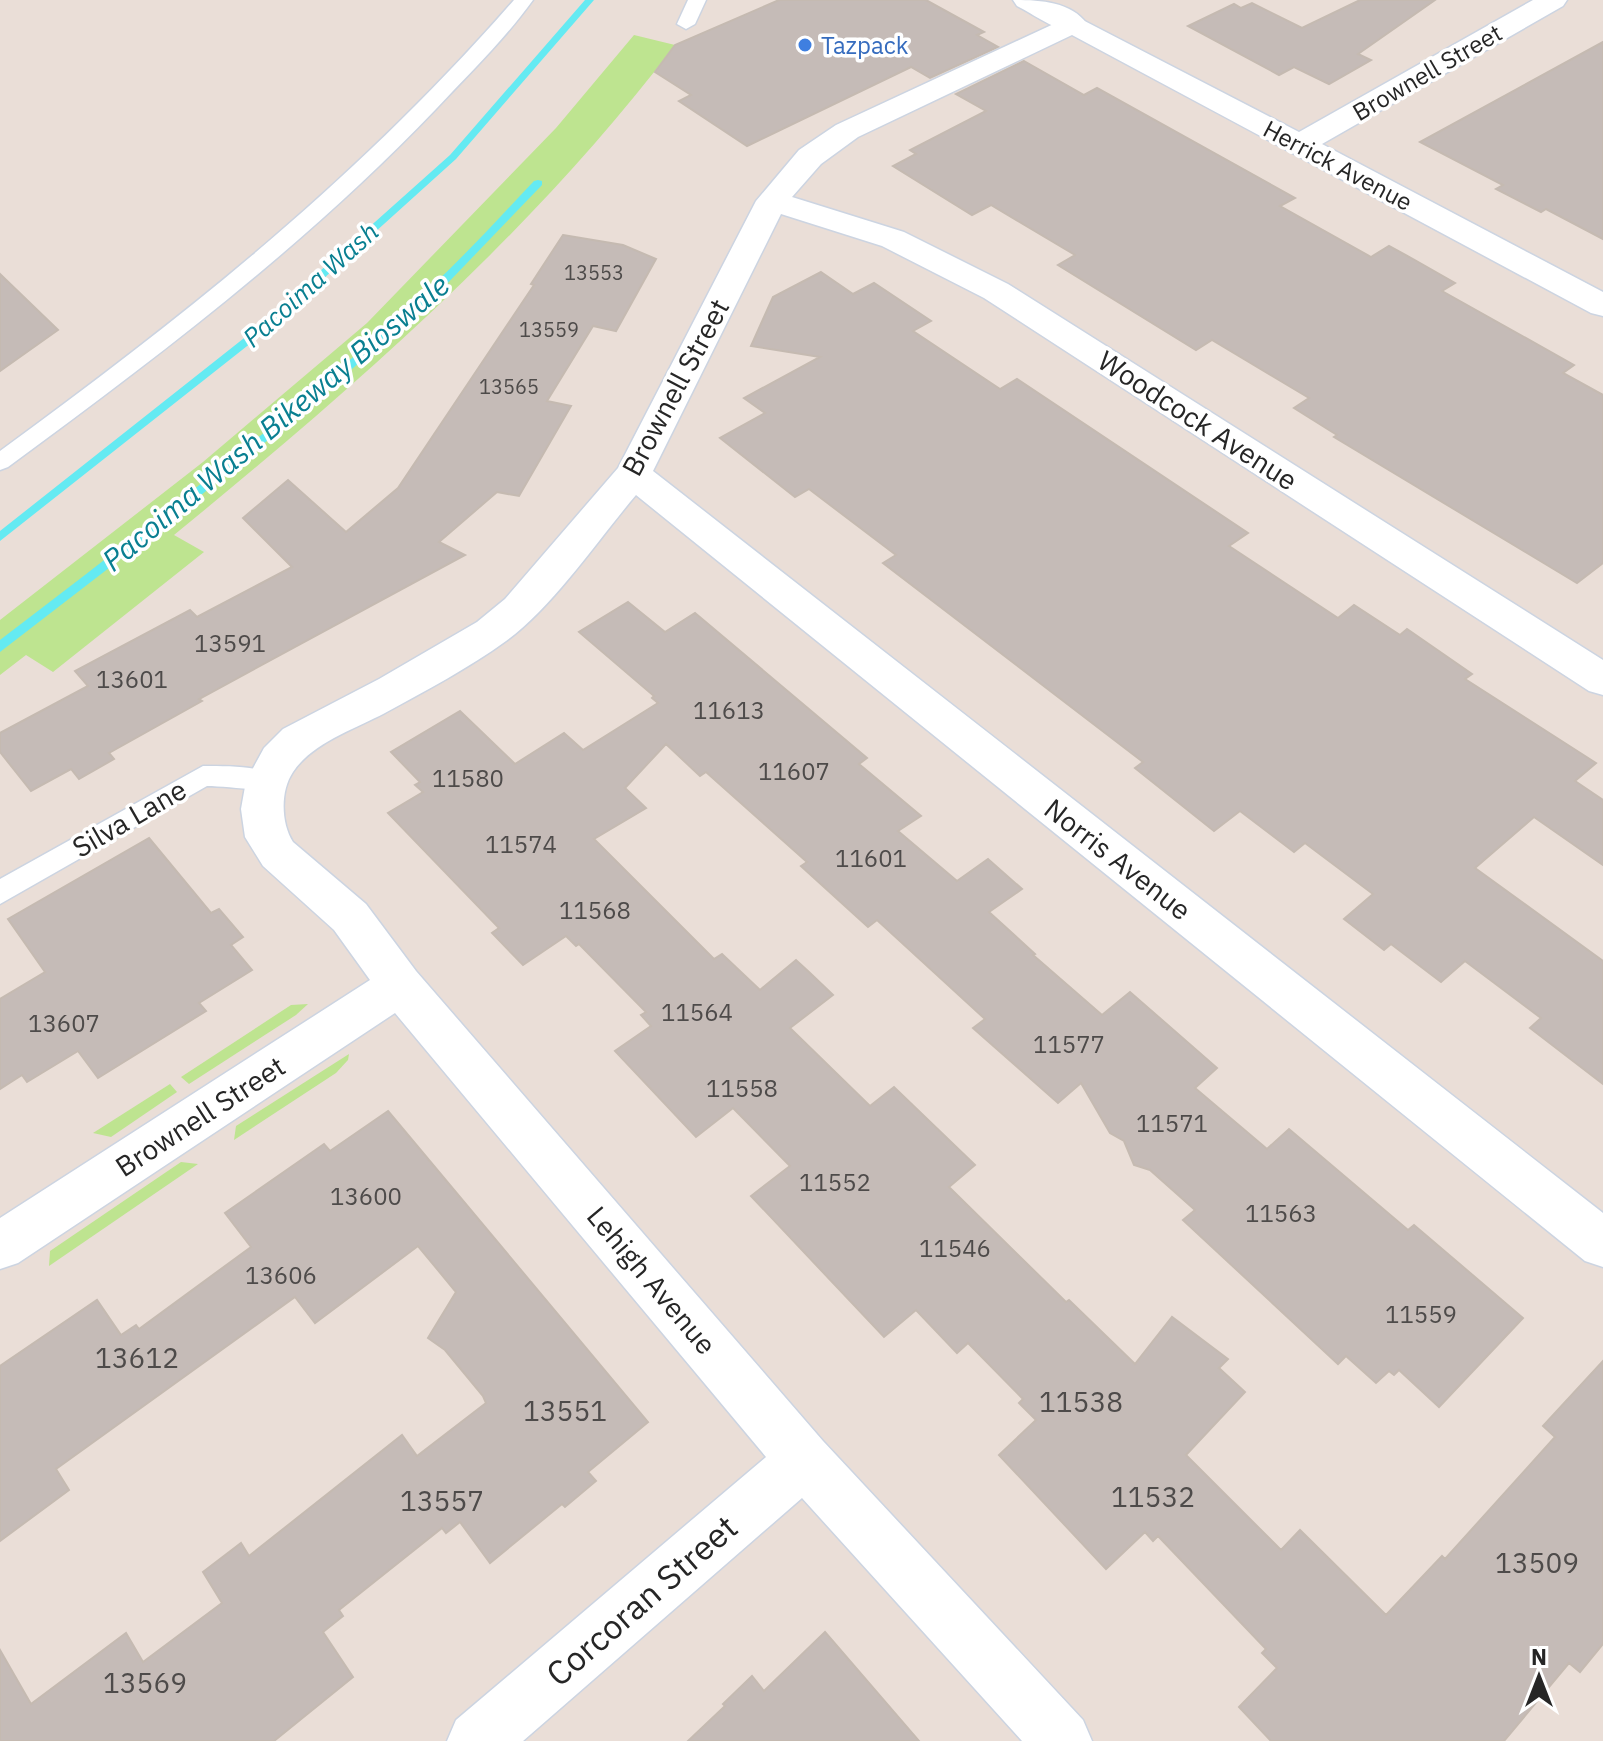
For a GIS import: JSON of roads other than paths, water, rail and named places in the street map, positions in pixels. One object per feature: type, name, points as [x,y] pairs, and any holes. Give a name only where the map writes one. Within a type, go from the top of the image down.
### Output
[{"type":"street","name":"Herrick Avenue","points":[[1027,0],[1603,306]]},
{"type":"street","name":"Brownell Street","points":[[1300,144],[1553,0]]},
{"type":"street","name":"Brownell Street","points":[[265,795],[279,759],[298,740],[393,690],[519,609],[633,474],[772,201],[810,157],[847,131],[1073,24]]},
{"type":"street","name":"Woodcock Avenue","points":[[772,201],[893,239],[996,291],[1603,680]]},
{"type":"street","name":"Norris Avenue","points":[[633,474],[1603,1244]]},
{"type":"street","name":"Lehigh Avenue","points":[[265,795],[267,837],[278,854],[350,917],[400,985],[804,1460],[1062,1741]]},
{"type":"street","name":"Brownell Street","points":[[0,1246],[400,985]]},
{"type":"street","name":"Corcoran Street","points":[[477,1741],[804,1460]]},
{"type":"lane","points":[[0,462],[152,351],[228,290],[424,111],[491,41],[524,0]]},
{"type":"lane","points":[[686,24],[697,0]]},
{"type":"lane","name":"Silva Lane","points":[[0,893],[203,776],[241,776],[265,795]]},
{"type":"waterway","name":"Pacoima Wash","points":[[0,537],[257,333],[453,157],[590,0]]},
{"type":"waterway","name":"Pacoima Wash Bikeway Bioswale","points":[[0,647],[162,521],[321,391],[438,286],[538,183]]},
{"type":"place","name":"Tazpack","points":[[805,45]]}]
